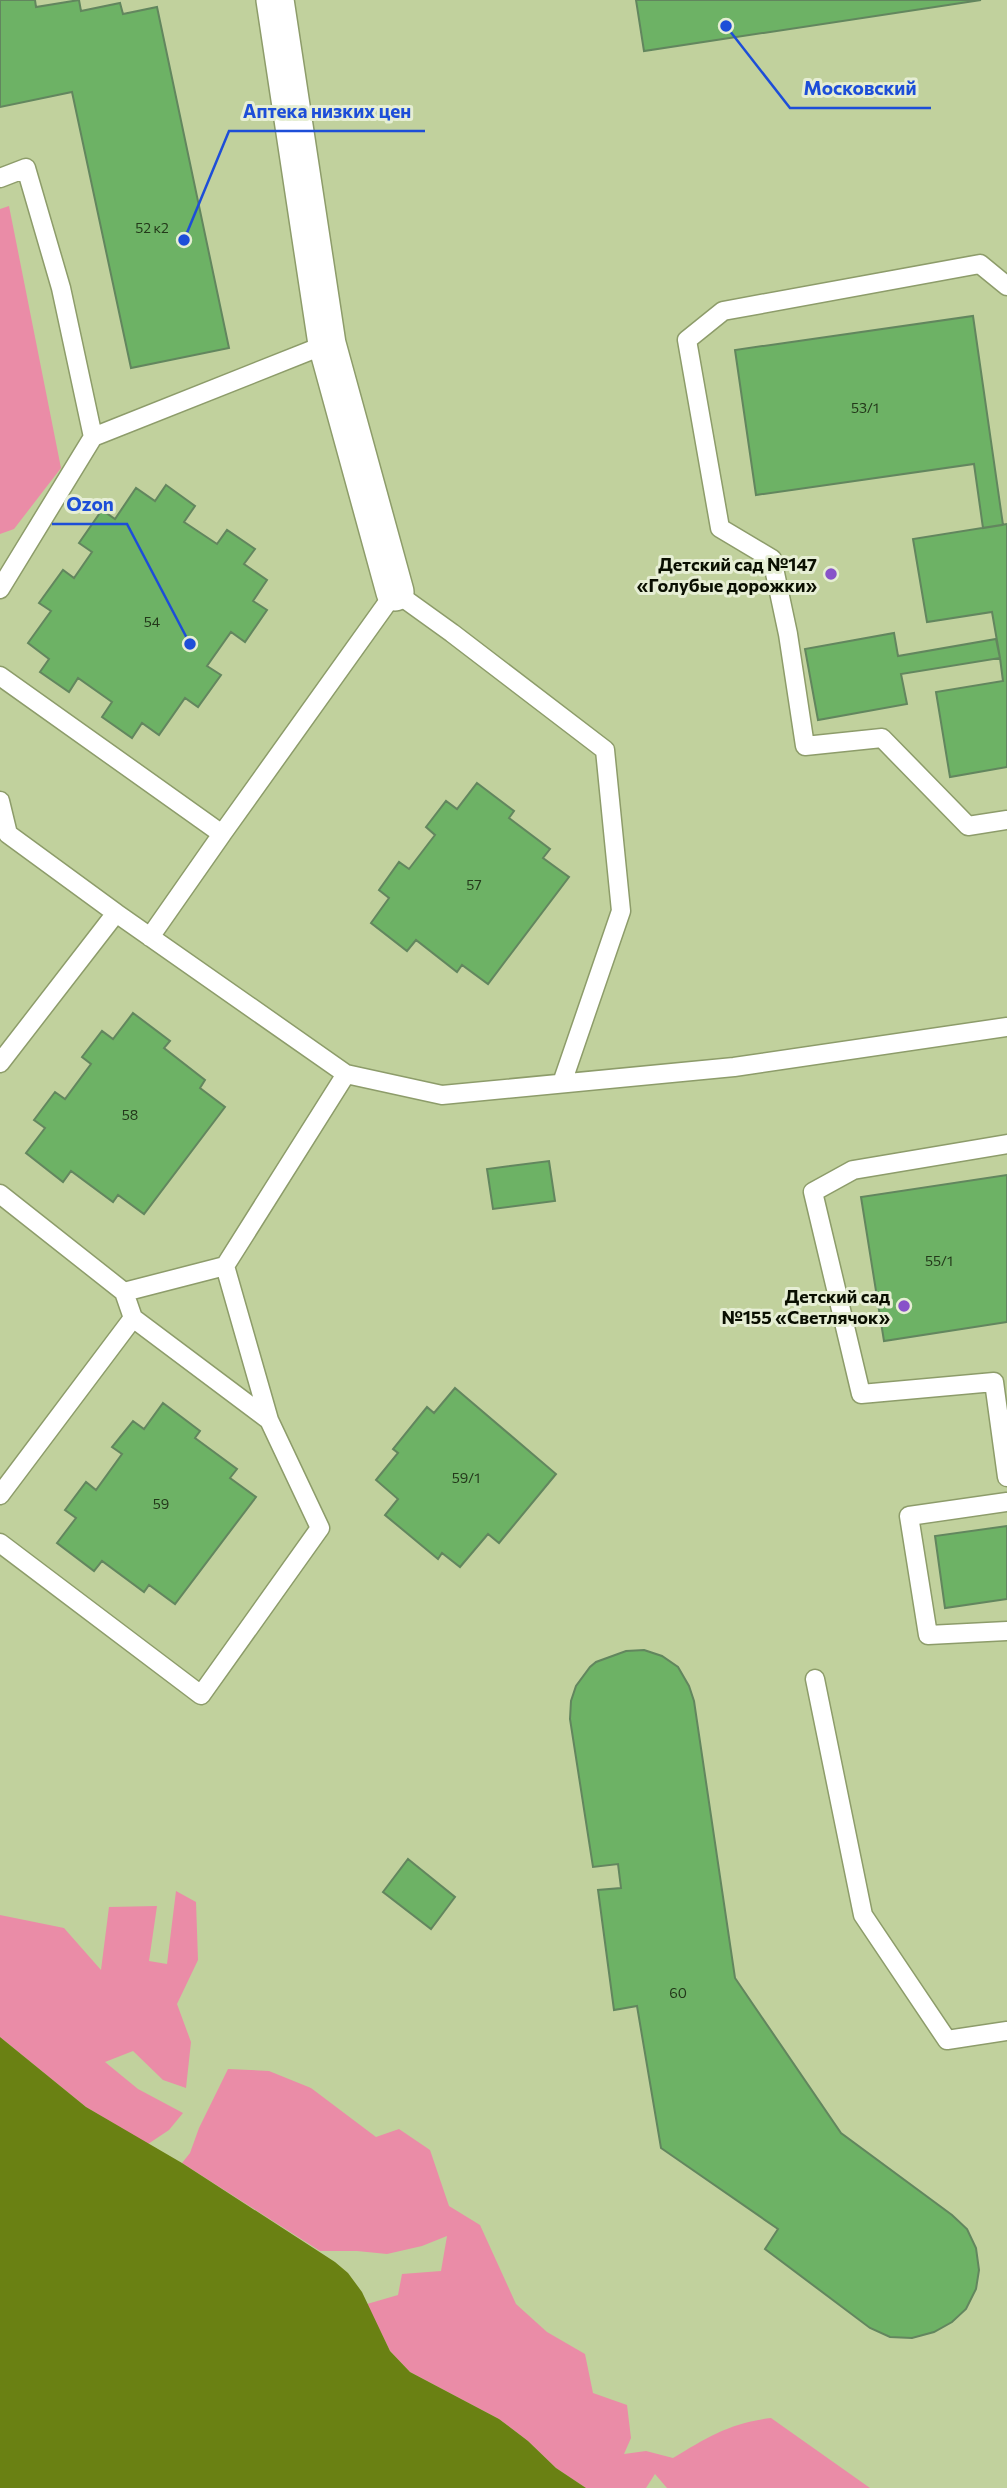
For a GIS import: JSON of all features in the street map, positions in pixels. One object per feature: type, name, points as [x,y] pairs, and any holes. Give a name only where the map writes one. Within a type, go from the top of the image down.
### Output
[{"type":"street","points":[[275,0],[327,344],[396,592]]},
{"type":"lane","points":[[0,178],[26,168],[61,288],[93,436]]},
{"type":"lane","points":[[1007,286],[980,264],[723,311],[687,340],[720,528],[772,559],[788,634],[805,747],[883,738],[968,826],[1007,820]]},
{"type":"lane","points":[[0,589],[93,436],[327,344]]},
{"type":"lane","points":[[150,937],[396,592],[605,750],[621,911],[562,1083]]},
{"type":"lane","points":[[0,676],[222,834]]},
{"type":"lane","points":[[0,801],[8,834],[346,1074],[442,1095],[734,1067],[1007,1027]]},
{"type":"lane","points":[[0,1063],[116,913]]},
{"type":"lane","points":[[124,1292],[225,1266],[346,1074]]},
{"type":"lane","points":[[1007,1144],[853,1170],[813,1192],[861,1394],[994,1382],[1007,1477]]},
{"type":"lane","points":[[0,1194],[124,1292],[132,1318],[269,1420]]},
{"type":"lane","points":[[0,1544],[201,1695],[320,1528],[269,1420],[225,1266]]},
{"type":"lane","points":[[0,1495],[132,1318]]},
{"type":"lane","points":[[1007,1502],[909,1516],[928,1635],[1007,1631]]},
{"type":"lane","points":[[815,1679],[863,1915],[947,2040],[1007,2031]]},
{"type":"shaded area","points":[[9,206],[61,468],[14,529],[0,534],[0,209]]},
{"type":"shaded area","points":[[176,1891],[196,1902],[198,1960],[177,2004],[191,2042],[186,2088],[163,2080],[133,2051],[105,2062],[138,2089],[183,2113],[169,2130],[148,2144],[86,2107],[0,2037],[0,1915],[64,1928],[101,1970],[109,1907],[157,1906],[149,1961],[167,1964]]},
{"type":"shaded area","points":[[0,2037],[86,2107],[182,2163],[335,2262],[348,2273],[362,2292],[390,2351],[410,2372],[499,2419],[528,2441],[556,2468],[586,2488],[0,2488]]},
{"type":"shaded area","points":[[228,2069],[269,2071],[311,2088],[376,2137],[399,2129],[430,2150],[449,2206],[480,2225],[516,2304],[547,2332],[585,2354],[593,2393],[627,2405],[631,2438],[624,2454],[646,2451],[673,2458],[731,2427],[771,2418],[870,2488],[667,2488],[655,2474],[646,2488],[586,2488],[556,2468],[528,2441],[499,2419],[410,2372],[390,2351],[367,2304],[398,2295],[402,2274],[441,2271],[447,2236],[422,2246],[387,2254],[320,2251],[182,2163],[190,2153],[199,2128]]},
{"type":"building","points":[[0,0],[35,0],[36,7],[79,0],[81,11],[120,3],[123,14],[157,7],[229,348],[131,368],[72,92],[0,107]]},
{"type":"building","points":[[636,0],[981,0],[644,51]]},
{"type":"building","points":[[973,316],[1003,525],[983,528],[974,464],[756,495],[735,350]]},
{"type":"building","points":[[166,485],[195,506],[184,522],[217,544],[227,530],[255,549],[244,564],[267,580],[253,601],[267,610],[245,642],[231,632],[207,666],[221,675],[198,707],[185,698],[159,735],[142,723],[132,738],[102,717],[112,702],[78,678],[69,692],[40,672],[49,659],[28,643],[51,611],[39,603],[63,570],[74,578],[92,552],[79,543],[102,510],[115,519],[136,488],[155,501]]},
{"type":"building","points":[[1007,524],[1007,767],[950,777],[936,692],[1003,681],[1000,658],[992,612],[927,622],[913,539]]},
{"type":"building","points":[[894,633],[898,656],[996,639],[1000,658],[901,674],[907,704],[818,720],[805,649]]},
{"type":"building","points":[[477,783],[514,811],[509,818],[550,849],[543,858],[569,877],[488,984],[462,965],[457,972],[416,940],[407,951],[371,923],[389,898],[379,890],[399,862],[409,869],[435,835],[426,827],[446,801],[457,809]]},
{"type":"building","points":[[133,1013],[170,1041],[164,1048],[205,1080],[200,1088],[225,1107],[144,1214],[118,1195],[113,1202],[71,1171],[63,1182],[26,1153],[45,1128],[34,1120],[55,1092],[65,1099],[91,1064],[82,1057],[102,1031],[113,1039]]},
{"type":"building","points":[[549,1161],[555,1201],[493,1209],[487,1169]]},
{"type":"building","points":[[1007,1175],[1007,1322],[884,1341],[861,1197]]},
{"type":"building","points":[[455,1388],[556,1474],[499,1543],[488,1534],[460,1567],[442,1553],[438,1559],[385,1515],[398,1499],[376,1480],[398,1453],[393,1449],[427,1407],[434,1413]]},
{"type":"building","points":[[163,1403],[200,1431],[195,1438],[237,1469],[230,1478],[256,1497],[175,1604],[149,1585],[144,1592],[102,1561],[94,1571],[57,1543],[76,1518],[65,1510],[86,1482],[96,1490],[122,1454],[112,1447],[133,1421],[144,1429]]},
{"type":"building","points":[[1007,1526],[1007,1599],[945,1608],[935,1536]]},
{"type":"building","points":[[644,1650],[662,1656],[678,1667],[694,1701],[735,1978],[841,2133],[952,2215],[967,2229],[976,2248],[979,2270],[976,2289],[966,2309],[952,2322],[934,2332],[912,2338],[890,2337],[870,2328],[765,2249],[778,2229],[661,2148],[637,2006],[614,2010],[598,1890],[621,1888],[618,1864],[593,1867],[570,1719],[571,1701],[576,1686],[590,1667],[596,1662],[626,1651]]},
{"type":"building","points":[[408,1859],[455,1897],[431,1929],[383,1892]]},
{"type":"place","name":"Московский","points":[[726,26]]},
{"type":"place","name":"Аптека низких цен","points":[[184,240]]},
{"type":"place","name":"Детский сад №147 «Голубые дорожки»","points":[[831,574]]},
{"type":"place","name":"Ozon","points":[[190,644]]},
{"type":"place","name":"Детский сад №155 «Светлячок»","points":[[904,1306]]}]
